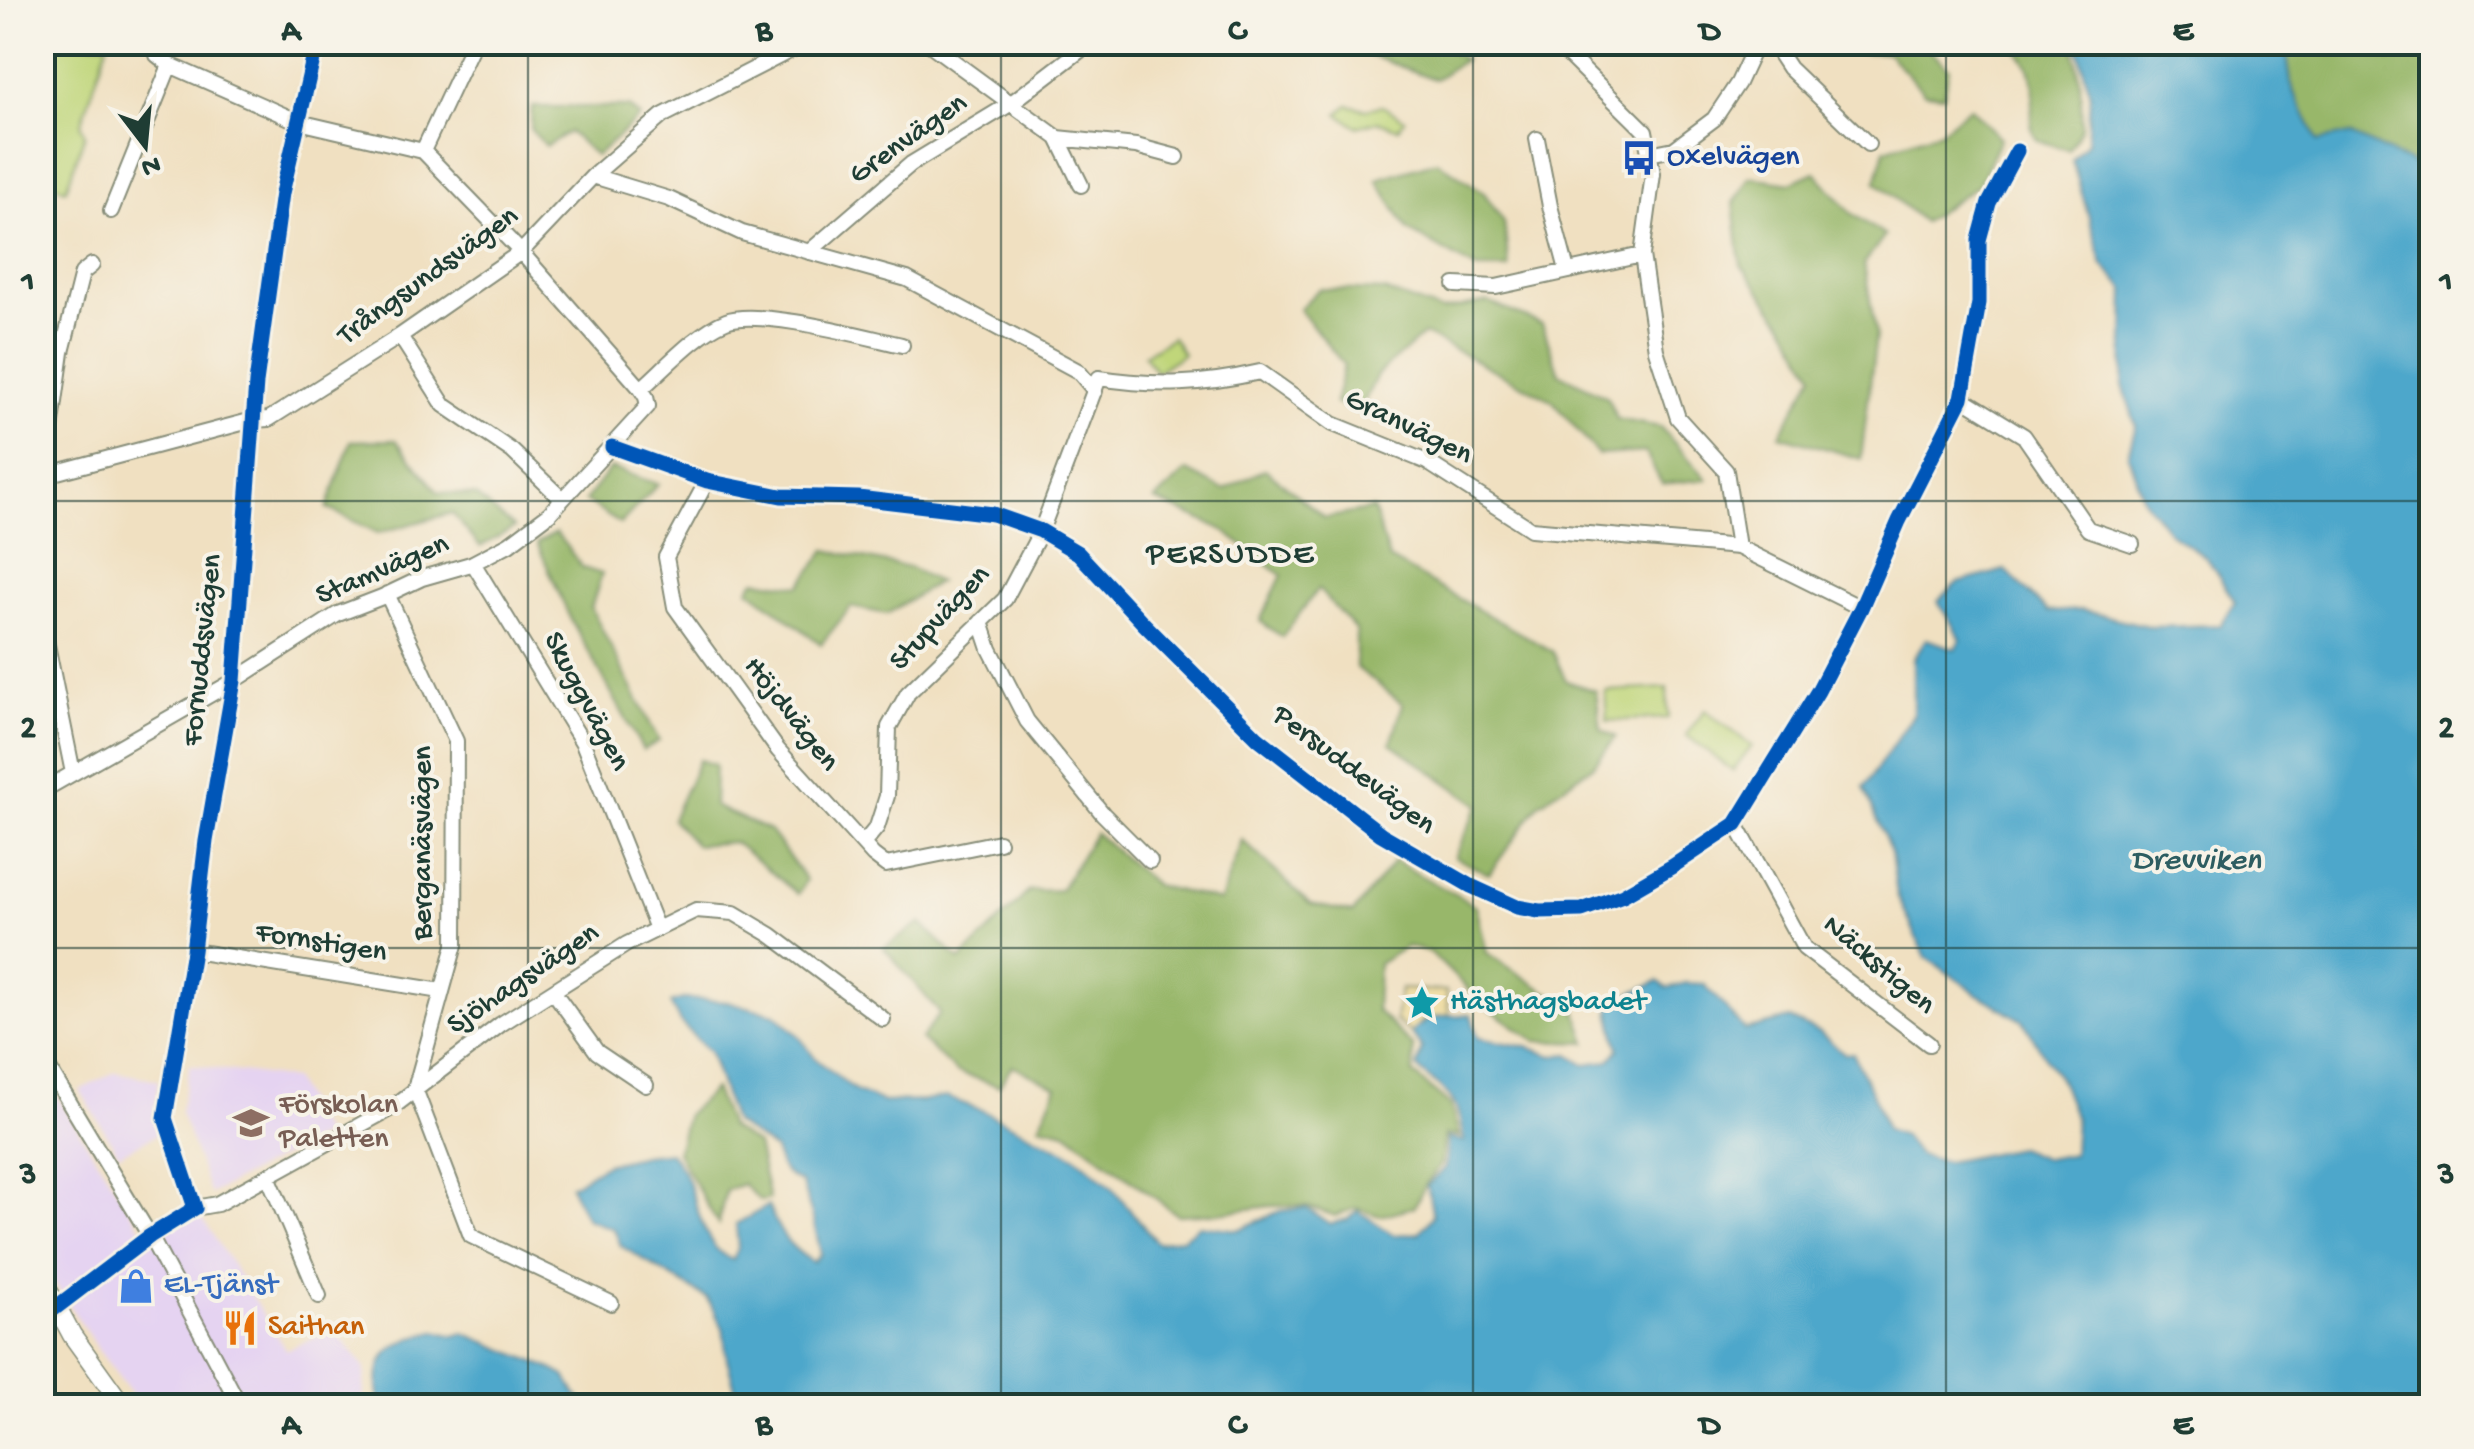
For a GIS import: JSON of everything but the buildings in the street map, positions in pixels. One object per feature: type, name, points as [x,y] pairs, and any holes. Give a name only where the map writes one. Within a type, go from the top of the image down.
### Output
[{"type":"main road","points":[[42,1279],[47,1311],[71,1356],[108,1406]]},
{"type":"main road","points":[[47,1311],[72,1335],[123,1406]]},
{"type":"street","name":"Fornuddsvägen","points":[[195,1208],[164,1118],[234,681],[256,382],[282,193],[317,42]]},
{"type":"street","points":[[423,151],[474,42]]},
{"type":"street","name":"Trångsundsvägen","points":[[42,474],[269,419],[522,252],[593,176],[662,116],[807,42]]},
{"type":"street","points":[[927,42],[1058,138],[1081,185]]},
{"type":"street","name":"Grenvägen","points":[[809,252],[911,164],[1010,104],[1092,42]]},
{"type":"street","points":[[1555,42],[1645,131],[1654,174],[1642,255],[1656,350],[1678,418],[1726,471],[1738,547]]},
{"type":"street","points":[[1650,154],[1674,150],[1714,119],[1738,84],[1757,42]]},
{"type":"street","points":[[1772,42],[1789,68],[1868,144]]},
{"type":"street","points":[[156,55],[170,65],[298,122],[423,151],[522,252],[640,389],[702,335],[726,321],[748,317],[902,345]]},
{"type":"street","points":[[111,211],[170,65]]},
{"type":"street","points":[[1058,138],[1136,146],[1177,158]]},
{"type":"street","points":[[1537,140],[1567,270]]},
{"type":"street","name":"Persuddevägen","points":[[612,448],[706,482],[781,496],[858,498],[993,514],[1041,531],[1078,553],[1258,738],[1382,834],[1471,886],[1517,907],[1582,910],[1623,894],[1674,866],[1736,824],[1818,691],[1962,398],[1979,303],[1979,240],[1988,203],[2017,151]]},
{"type":"street","points":[[593,176],[669,199],[742,233],[907,279],[1097,384]]},
{"type":"street","points":[[1455,286],[1496,286],[1642,255]]},
{"type":"street","points":[[42,474],[62,352],[82,273],[92,265]]},
{"type":"street","points":[[400,336],[444,405],[512,451],[562,498]]},
{"type":"street","name":"Granvägen","points":[[1097,384],[1218,382],[1260,372],[1333,424],[1427,462],[1532,529],[1738,547],[1861,608]]},
{"type":"street","name":"Stupvägen","points":[[863,844],[877,827],[887,796],[889,727],[908,692],[1005,600],[1041,531],[1097,384]]},
{"type":"street","name":"Stamvägen","points":[[42,791],[234,681],[338,614],[422,578],[473,562],[509,544],[549,514],[648,406],[640,389]]},
{"type":"street","points":[[1962,398],[2024,436],[2088,529],[2132,544]]},
{"type":"street","name":"Höjdvägen","points":[[706,482],[666,557],[674,608],[778,750],[886,865],[999,842]]},
{"type":"street","name":"Skuggvägen","points":[[473,562],[583,743],[657,930]]},
{"type":"street","name":"Berganäsvägen","points":[[388,594],[456,741],[455,944],[416,1089]]},
{"type":"street","points":[[42,620],[46,659],[73,773]]},
{"type":"street","points":[[981,622],[990,649],[1027,720],[1103,814],[1150,861]]},
{"type":"street","name":"Näckstigen","points":[[1736,824],[1804,948],[1929,1044]]},
{"type":"street","name":"Sjöhagsvägen","points":[[195,1208],[216,1204],[394,1107],[501,1024],[627,944],[696,910],[734,913],[883,1018]]},
{"type":"street","name":"Fornstigen","points":[[192,951],[441,991]]},
{"type":"street","points":[[553,991],[597,1052],[646,1085]]},
{"type":"street","points":[[42,1057],[150,1236],[240,1406]]},
{"type":"street","points":[[416,1089],[471,1236],[611,1303]]},
{"type":"street","points":[[268,1176],[319,1296]]},
{"type":"street","points":[[47,1311],[195,1208]]},
{"type":"shaded area","name":"Förskolan Paletten","points":[[190,1065],[293,1079],[324,1135],[210,1194],[180,1112]]},
{"type":"shaded area","points":[[115,1072],[158,1080],[158,1134],[119,1154],[80,1090]]},
{"type":"shaded area","points":[[54,1092],[148,1239],[196,1208],[286,1350],[335,1329],[365,1368],[363,1406],[141,1406],[99,1351],[43,1265],[42,1098]]},
{"type":"green space","points":[[42,43],[108,43],[81,125],[85,134],[66,189],[43,180]]},
{"type":"green space","points":[[1320,43],[1439,43],[1464,60],[1435,79],[1355,50],[1322,48]]},
{"type":"green space","points":[[1845,43],[1923,43],[1949,68],[1944,95],[1925,93],[1888,53],[1843,51]]},
{"type":"green space","points":[[2011,43],[2073,43],[2080,80],[2082,127],[2069,150],[2037,140],[2031,124],[2032,77],[2024,58]]},
{"type":"green space","points":[[2285,43],[2431,43],[2431,186],[2427,171],[2398,158],[2318,141],[2292,89]]},
{"type":"green space","points":[[1348,105],[1365,109],[1382,106],[1405,119],[1398,129],[1378,121],[1358,127],[1338,114]]},
{"type":"green space","points":[[532,107],[629,107],[640,117],[596,156],[569,132],[546,146],[531,130]]},
{"type":"green space","points":[[1970,107],[2000,138],[1979,184],[1923,222],[1876,182],[1885,149],[1941,131]]},
{"type":"green space","points":[[1437,161],[1484,193],[1504,222],[1509,269],[1476,269],[1408,230],[1377,179]]},
{"type":"green space","points":[[1815,172],[1851,213],[1885,236],[1864,264],[1876,335],[1861,459],[1780,435],[1814,374],[1785,324],[1741,265],[1734,203],[1750,177],[1791,183]]},
{"type":"green space","points":[[1319,289],[1385,291],[1441,311],[1488,302],[1542,324],[1559,373],[1607,397],[1617,419],[1660,427],[1707,479],[1662,484],[1645,452],[1598,455],[1553,401],[1424,334],[1377,375],[1359,413],[1335,403],[1344,365],[1299,309]]},
{"type":"green space","points":[[1172,337],[1183,354],[1156,372],[1144,355]]},
{"type":"green space","points":[[396,440],[438,492],[476,496],[514,528],[480,547],[452,513],[378,533],[327,508],[351,441]]},
{"type":"green space","points":[[610,468],[658,484],[620,524],[585,501]]},
{"type":"green space","points":[[1265,469],[1325,518],[1373,509],[1389,559],[1553,652],[1566,681],[1596,691],[1601,729],[1616,737],[1594,765],[1539,804],[1489,874],[1454,857],[1479,805],[1391,743],[1403,704],[1356,667],[1356,631],[1318,589],[1282,637],[1260,621],[1282,575],[1220,528],[1155,500],[1187,471],[1224,490]]},
{"type":"green space","points":[[556,533],[583,568],[602,574],[591,608],[659,741],[643,750],[570,618],[537,543]]},
{"type":"green space","points":[[826,550],[910,568],[938,582],[887,614],[851,607],[821,644],[749,589],[755,580],[800,586]]},
{"type":"green space","points":[[1667,688],[1668,718],[1607,721],[1605,691]]},
{"type":"green space","points":[[1705,710],[1752,746],[1733,771],[1686,735]]},
{"type":"green space","points":[[699,760],[715,765],[714,806],[770,831],[806,880],[798,894],[734,842],[696,845],[672,819]]},
{"type":"green space","points":[[1095,833],[1155,885],[1220,901],[1242,840],[1310,904],[1353,913],[1394,861],[1476,906],[1487,953],[1576,1008],[1587,1043],[1536,1041],[1484,1005],[1431,953],[1407,946],[1378,964],[1376,1010],[1413,1047],[1413,1074],[1451,1106],[1459,1136],[1445,1135],[1441,1164],[1414,1207],[1380,1216],[1356,1208],[1335,1216],[1306,1206],[1178,1215],[1066,1131],[1040,1125],[1057,1087],[1012,1065],[999,1086],[956,1072],[921,1039],[940,1013],[884,948],[921,923],[960,961],[1029,891],[1060,890]]},
{"type":"green space","points":[[714,1089],[729,1127],[757,1145],[769,1199],[760,1201],[743,1184],[726,1190],[718,1224],[677,1152],[687,1114]]},
{"type":"sand","name":"Hästhagsbadet","points":[[1400,989],[1446,991],[1449,1015],[1422,1021],[1411,1033],[1395,1021]]},
{"type":"water","name":"Drevviken","points":[[2077,43],[2285,43],[2292,89],[2318,141],[2350,134],[2427,171],[2431,186],[2431,1406],[740,1406],[723,1328],[708,1299],[621,1246],[614,1229],[586,1219],[570,1186],[606,1164],[670,1152],[687,1179],[708,1237],[723,1255],[733,1260],[738,1246],[736,1224],[768,1206],[790,1244],[813,1262],[821,1254],[801,1182],[783,1170],[775,1150],[733,1122],[710,1053],[680,1022],[670,1003],[683,999],[727,1002],[775,1014],[817,1060],[857,1092],[883,1102],[946,1097],[1077,1157],[1111,1186],[1157,1243],[1183,1238],[1199,1225],[1238,1230],[1280,1211],[1306,1208],[1330,1224],[1348,1219],[1358,1211],[1394,1235],[1419,1233],[1433,1216],[1427,1186],[1445,1168],[1448,1138],[1464,1141],[1452,1100],[1417,1067],[1422,1048],[1411,1033],[1431,1019],[1471,1015],[1478,1038],[1553,1056],[1569,1054],[1585,1064],[1609,1061],[1619,1049],[1610,1011],[1615,1001],[1658,981],[1667,988],[1704,984],[1745,1030],[1790,1019],[1820,1033],[1845,1054],[1853,1053],[1886,1130],[1904,1136],[1918,1155],[1946,1162],[2018,1148],[2045,1159],[2073,1154],[2075,1118],[2062,1084],[2023,1021],[1926,957],[1897,895],[1891,852],[1864,788],[1913,715],[1913,659],[1926,639],[1956,649],[1961,639],[1938,601],[1958,583],[2005,570],[2048,612],[2081,610],[2152,627],[2221,625],[2235,602],[2207,558],[2170,533],[2143,499],[2128,454],[2136,426],[2123,385],[2125,289],[2103,265],[2072,160],[2087,142],[2090,95]]},
{"type":"water","points":[[436,1331],[454,1336],[464,1333],[552,1369],[565,1376],[584,1406],[378,1406],[379,1373],[386,1355],[400,1344]]},
{"type":"cycle path","points":[[42,1318],[150,1236],[195,1208],[165,1118],[234,681],[256,383],[282,193],[317,42]]},
{"type":"cycle path","points":[[612,447],[707,481],[781,496],[858,498],[993,514],[1041,531],[1078,553],[1258,738],[1381,834],[1471,886],[1517,907],[1582,910],[1623,895],[1736,824],[1818,691],[1962,398],[1979,303],[1979,240],[1989,203],[2017,151]]},
{"type":"place","name":"Oxelvägen","points":[[1639,158]]},
{"type":"place","name":"Hästhagsbadet","points":[[1422,1003]]},
{"type":"place","name":"Förskolan Paletten","points":[[251,1123]]},
{"type":"place","name":"EL-Tjänst","points":[[136,1286]]},
{"type":"place","name":"Saithan","points":[[240,1328]]},
{"type":"district","name":"PERSUDDE","points":[[1231,556]]}]
